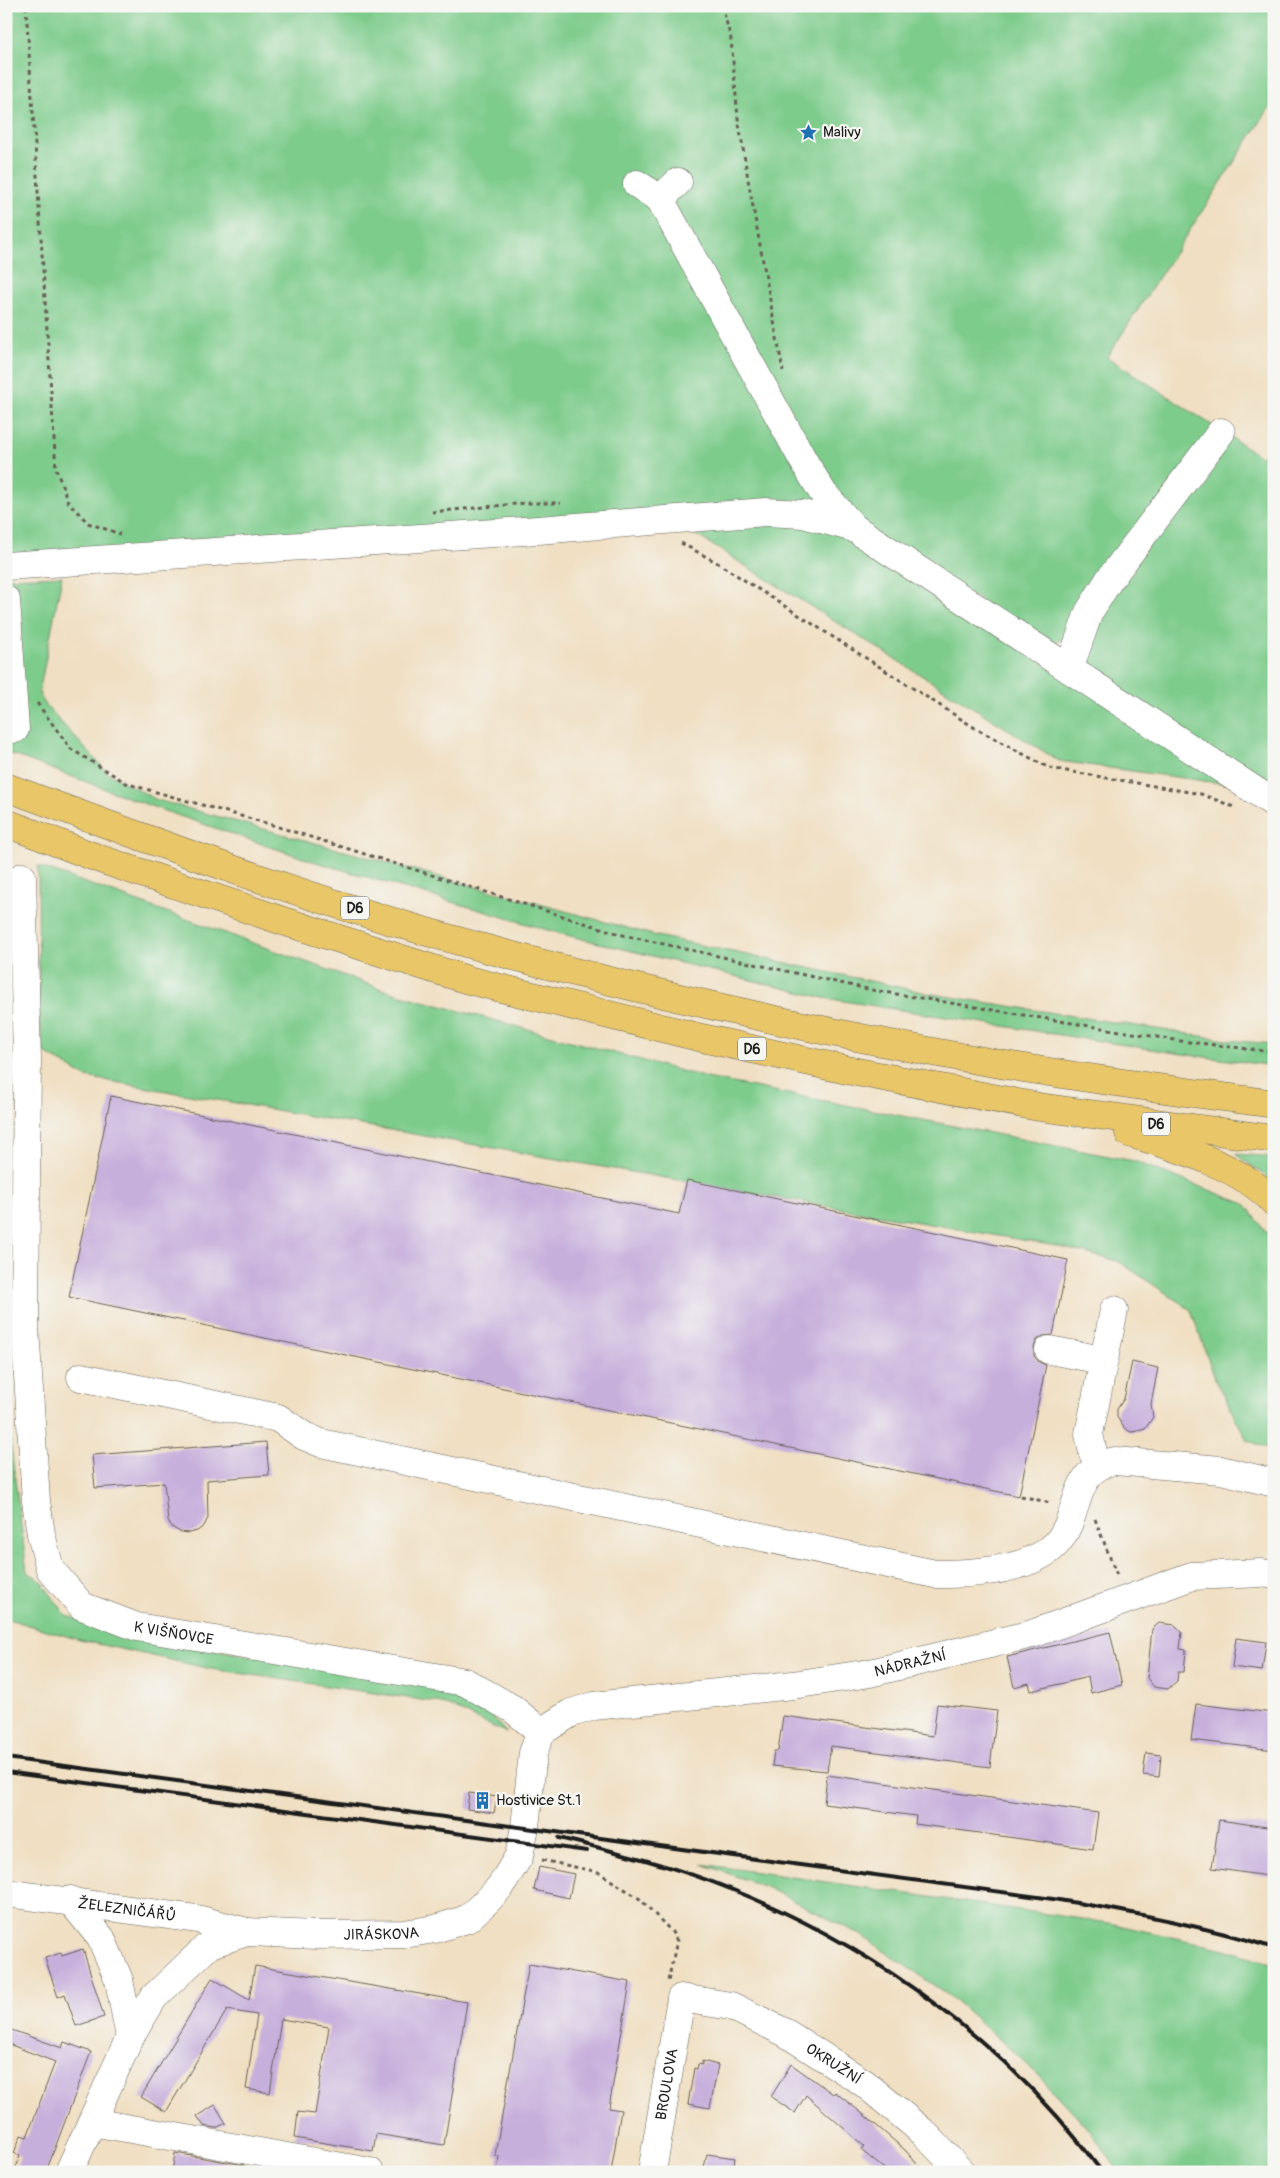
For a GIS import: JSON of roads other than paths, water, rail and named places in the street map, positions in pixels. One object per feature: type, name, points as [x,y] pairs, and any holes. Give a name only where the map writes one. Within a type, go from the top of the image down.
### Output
[{"type":"highway","name":"D6","points":[[6,787],[119,829],[315,896],[479,947],[712,1005],[862,1038],[993,1063],[1274,1104]]},
{"type":"highway","name":"D6","points":[[6,823],[155,878],[468,980],[702,1038],[848,1070],[1039,1106],[1274,1139]]},
{"type":"highway","points":[[1039,1106],[1184,1150],[1236,1174],[1274,1202]]},
{"type":"street","points":[[637,184],[669,190],[823,493],[854,528],[1274,803]]},
{"type":"street","points":[[1069,669],[1089,612],[1104,588],[1221,432]]},
{"type":"street","points":[[6,566],[538,530],[766,512],[803,514],[854,528]]},
{"type":"street","points":[[6,600],[15,729]]},
{"type":"street","name":"K VIŠŇOVCE","points":[[22,877],[17,1059],[25,1328],[36,1501],[41,1534],[50,1570],[82,1606],[136,1627],[465,1682],[513,1709],[541,1732]]},
{"type":"street","points":[[1099,1465],[1093,1453],[1089,1434],[1114,1310]]},
{"type":"street","points":[[1050,1350],[1103,1360]]},
{"type":"street","points":[[81,1377],[278,1418],[304,1436],[321,1443],[935,1574],[959,1574],[992,1570],[1022,1562],[1041,1554],[1055,1545],[1066,1531],[1075,1509],[1081,1486],[1087,1475],[1099,1465],[1115,1461],[1221,1470],[1268,1485]]},
{"type":"street","name":"NÁDRAŽNÍ","points":[[541,1732],[571,1713],[594,1706],[793,1685],[879,1671],[1032,1634],[1192,1576],[1274,1574]]},
{"type":"street","name":"JIRÁSKOVA","points":[[69,2172],[130,2037],[154,1997],[210,1944],[247,1932],[316,1935],[404,1934],[435,1929],[467,1919],[501,1886],[519,1856],[525,1827],[532,1753],[541,1732]]},
{"type":"street","name":"ŽELEZNIČÁŘŮ","points":[[6,1893],[70,1900],[197,1919],[247,1932]]},
{"type":"street","points":[[70,1900],[101,1938],[119,1980],[130,2037]]},
{"type":"street","name":"BROULOVA","points":[[652,2172],[681,1998]]},
{"type":"street","name":"OKRUŽNÍ","points":[[681,1998],[730,2006],[786,2033],[864,2083],[924,2133],[961,2172]]},
{"type":"street","points":[[92,2122],[370,2172]]},
{"type":"railway","points":[[6,1758],[1053,1899],[1164,1919],[1274,1948]]},
{"type":"railway","points":[[6,1772],[587,1851]]},
{"type":"railway","points":[[559,1838],[647,1861],[733,1890],[786,1914],[838,1941],[889,1971],[983,2043],[1026,2083],[1066,2126],[1102,2172]]},
{"type":"place","name":"Malivy","points":[[809,132]]},
{"type":"place","name":"Hostivice St.1","points":[[482,1800]]}]
